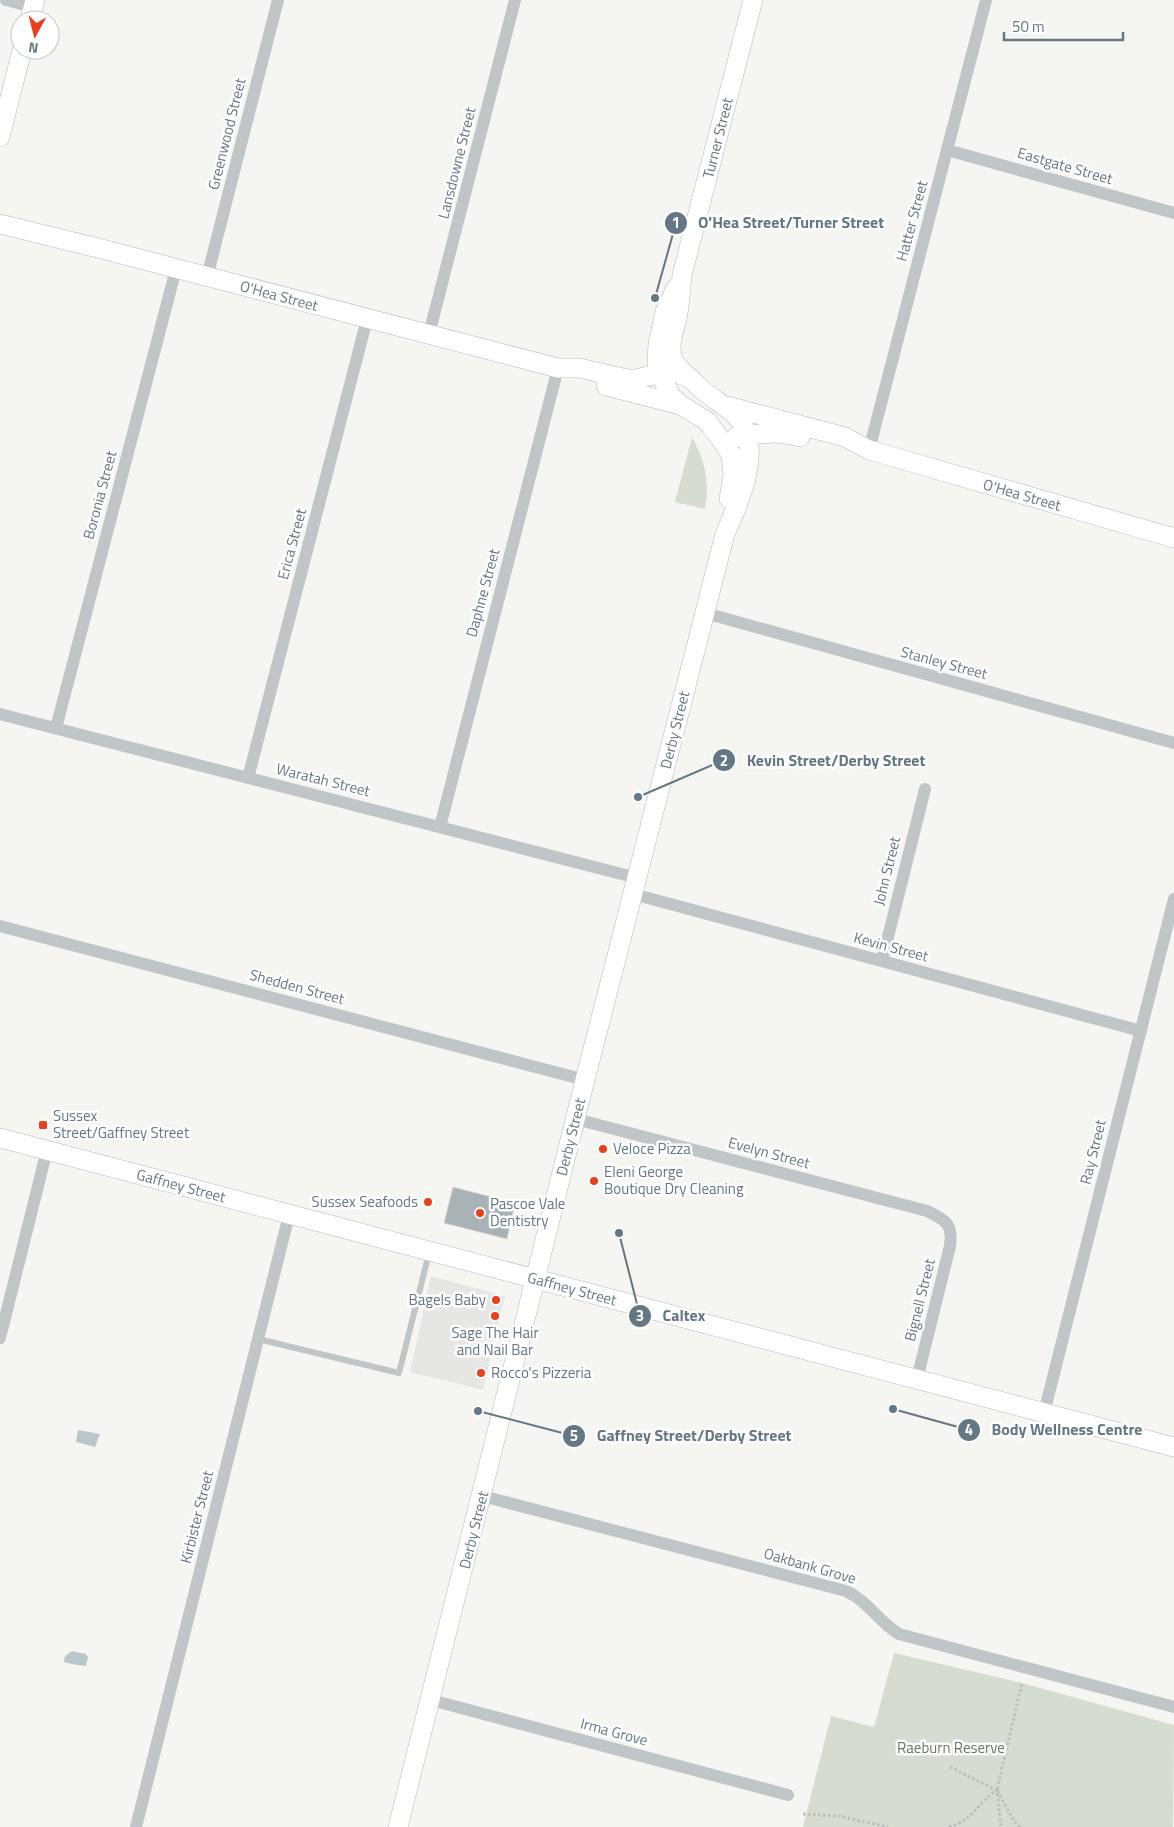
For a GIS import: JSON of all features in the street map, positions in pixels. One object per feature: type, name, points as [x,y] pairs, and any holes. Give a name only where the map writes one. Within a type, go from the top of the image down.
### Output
[{"type":"street","points":[[6,0],[33,9]]},
{"type":"street","name":"Greenwood Street","points":[[207,277],[278,0]]},
{"type":"street","name":"Lansdowne Street","points":[[430,334],[515,0]]},
{"type":"street","name":"Turner Street","points":[[720,404],[708,396],[678,367],[673,359],[671,349],[678,315],[682,275],[753,0]]},
{"type":"street","name":"Hatter Street","points":[[869,450],[986,0]]},
{"type":"street","points":[[0,137],[19,60]]},
{"type":"street","name":"Eastgate Street","points":[[947,150],[1174,214]]},
{"type":"street","name":"O'Hea Street","points":[[0,224],[558,368],[576,378],[681,405]]},
{"type":"street","name":"Boronia Street","points":[[56,728],[176,269]]},
{"type":"street","name":"Turner Street","points":[[681,405],[672,396],[659,372],[657,362],[658,344],[665,312],[682,275]]},
{"type":"street","name":"Erica Street","points":[[248,778],[367,319]]},
{"type":"street","name":"O'Hea Street","points":[[558,368],[579,368],[627,378],[636,378],[659,372],[674,372],[691,378]]},
{"type":"street","name":"Daphne Street","points":[[440,827],[558,368]]},
{"type":"street","name":"O'Hea Street","points":[[720,404],[845,437],[869,450],[1174,538]]},
{"type":"street","name":"Derby Street","points":[[398,1827],[585,1080],[705,614],[726,534],[747,474],[749,460],[747,435],[737,416],[720,404]]},
{"type":"street","name":"Derby Street","points":[[681,405],[708,422],[725,443],[731,454],[733,464],[726,534]]},
{"type":"street","name":"O'Hea Street","points":[[708,422],[723,434],[731,437],[781,432],[842,449],[869,450]]},
{"type":"street","name":"Stanley Street","points":[[705,614],[1174,743]]},
{"type":"street","name":"Waratah Street","points":[[0,714],[440,827],[635,886]]},
{"type":"street","name":"John Street","points":[[882,961],[925,789]]},
{"type":"street","name":"Kevin Street","points":[[635,886],[882,961],[1140,1031]]},
{"type":"street","name":"Ray Street","points":[[1044,1413],[1174,899]]},
{"type":"street","name":"Shedden Street","points":[[0,926],[585,1080]]},
{"type":"street","name":"Evelyn Street","points":[[576,1119],[927,1210],[942,1218],[950,1228]]},
{"type":"street","name":"Gaffney Street","points":[[0,1138],[1174,1447]]},
{"type":"street","points":[[0,1338],[47,1150]]},
{"type":"street","name":"Kirbister Street","points":[[136,1827],[289,1215]]},
{"type":"street","name":"Bignell Street","points":[[917,1379],[950,1246],[952,1235],[950,1228]]},
{"type":"street","name":"Oakbank Grove","points":[[482,1496],[846,1591],[864,1601],[885,1624],[899,1634],[1174,1707]]},
{"type":"street","name":"Irma Grove","points":[[430,1700],[788,1794]]},
{"type":"lane","points":[[258,1339],[399,1373],[429,1252]]},
{"type":"path","points":[[1001,1827],[997,1790],[1022,1683]]},
{"type":"path","points":[[950,1767],[997,1790],[1014,1821],[1020,1827]]},
{"type":"path","points":[[949,1827],[965,1821],[990,1794],[997,1790]]},
{"type":"path","points":[[803,1814],[838,1816],[888,1827]]},
{"type":"shaded area","points":[[431,1276],[505,1296],[483,1390],[410,1372]]},
{"type":"shaded area","points":[[78,1430],[100,1434],[95,1447],[76,1442]]},
{"type":"shaded area","points":[[72,1651],[86,1654],[88,1657],[86,1666],[64,1662],[65,1656]]},
{"type":"green space","points":[[692,437],[703,463],[707,481],[705,509],[675,502]]},
{"type":"green space","name":"Raeburn Reserve","points":[[894,1653],[1022,1683],[1174,1725],[1173,1827],[803,1827],[831,1716],[874,1727]]},
{"type":"building","name":"Pascoe Vale Dentistry","points":[[453,1187],[515,1203],[507,1239],[444,1223]]},
{"type":"place","name":"O'Hea Street/Turner Street","points":[[655,298]]},
{"type":"place","name":"Kevin Street/Derby Street","points":[[638,797]]},
{"type":"place","name":"Sussex Street/Gaffney Street","points":[[43,1125]]},
{"type":"place","name":"Veloce Pizza","points":[[603,1149]]},
{"type":"place","name":"Eleni George Boutique Dry Cleaning","points":[[594,1181]]},
{"type":"place","name":"Sussex Seafoods","points":[[428,1202]]},
{"type":"place","name":"Pascoe Vale Dentistry","points":[[480,1213]]},
{"type":"place","name":"Caltex","points":[[619,1233]]},
{"type":"place","name":"Bagels Baby","points":[[496,1300]]},
{"type":"place","name":"Sage The Hair and Nail Bar","points":[[495,1316]]},
{"type":"place","name":"Rocco's Pizzeria","points":[[481,1373]]},
{"type":"place","name":"Body Wellness Centre","points":[[893,1409]]},
{"type":"place","name":"Gaffney Street/Derby Street","points":[[478,1411]]}]
